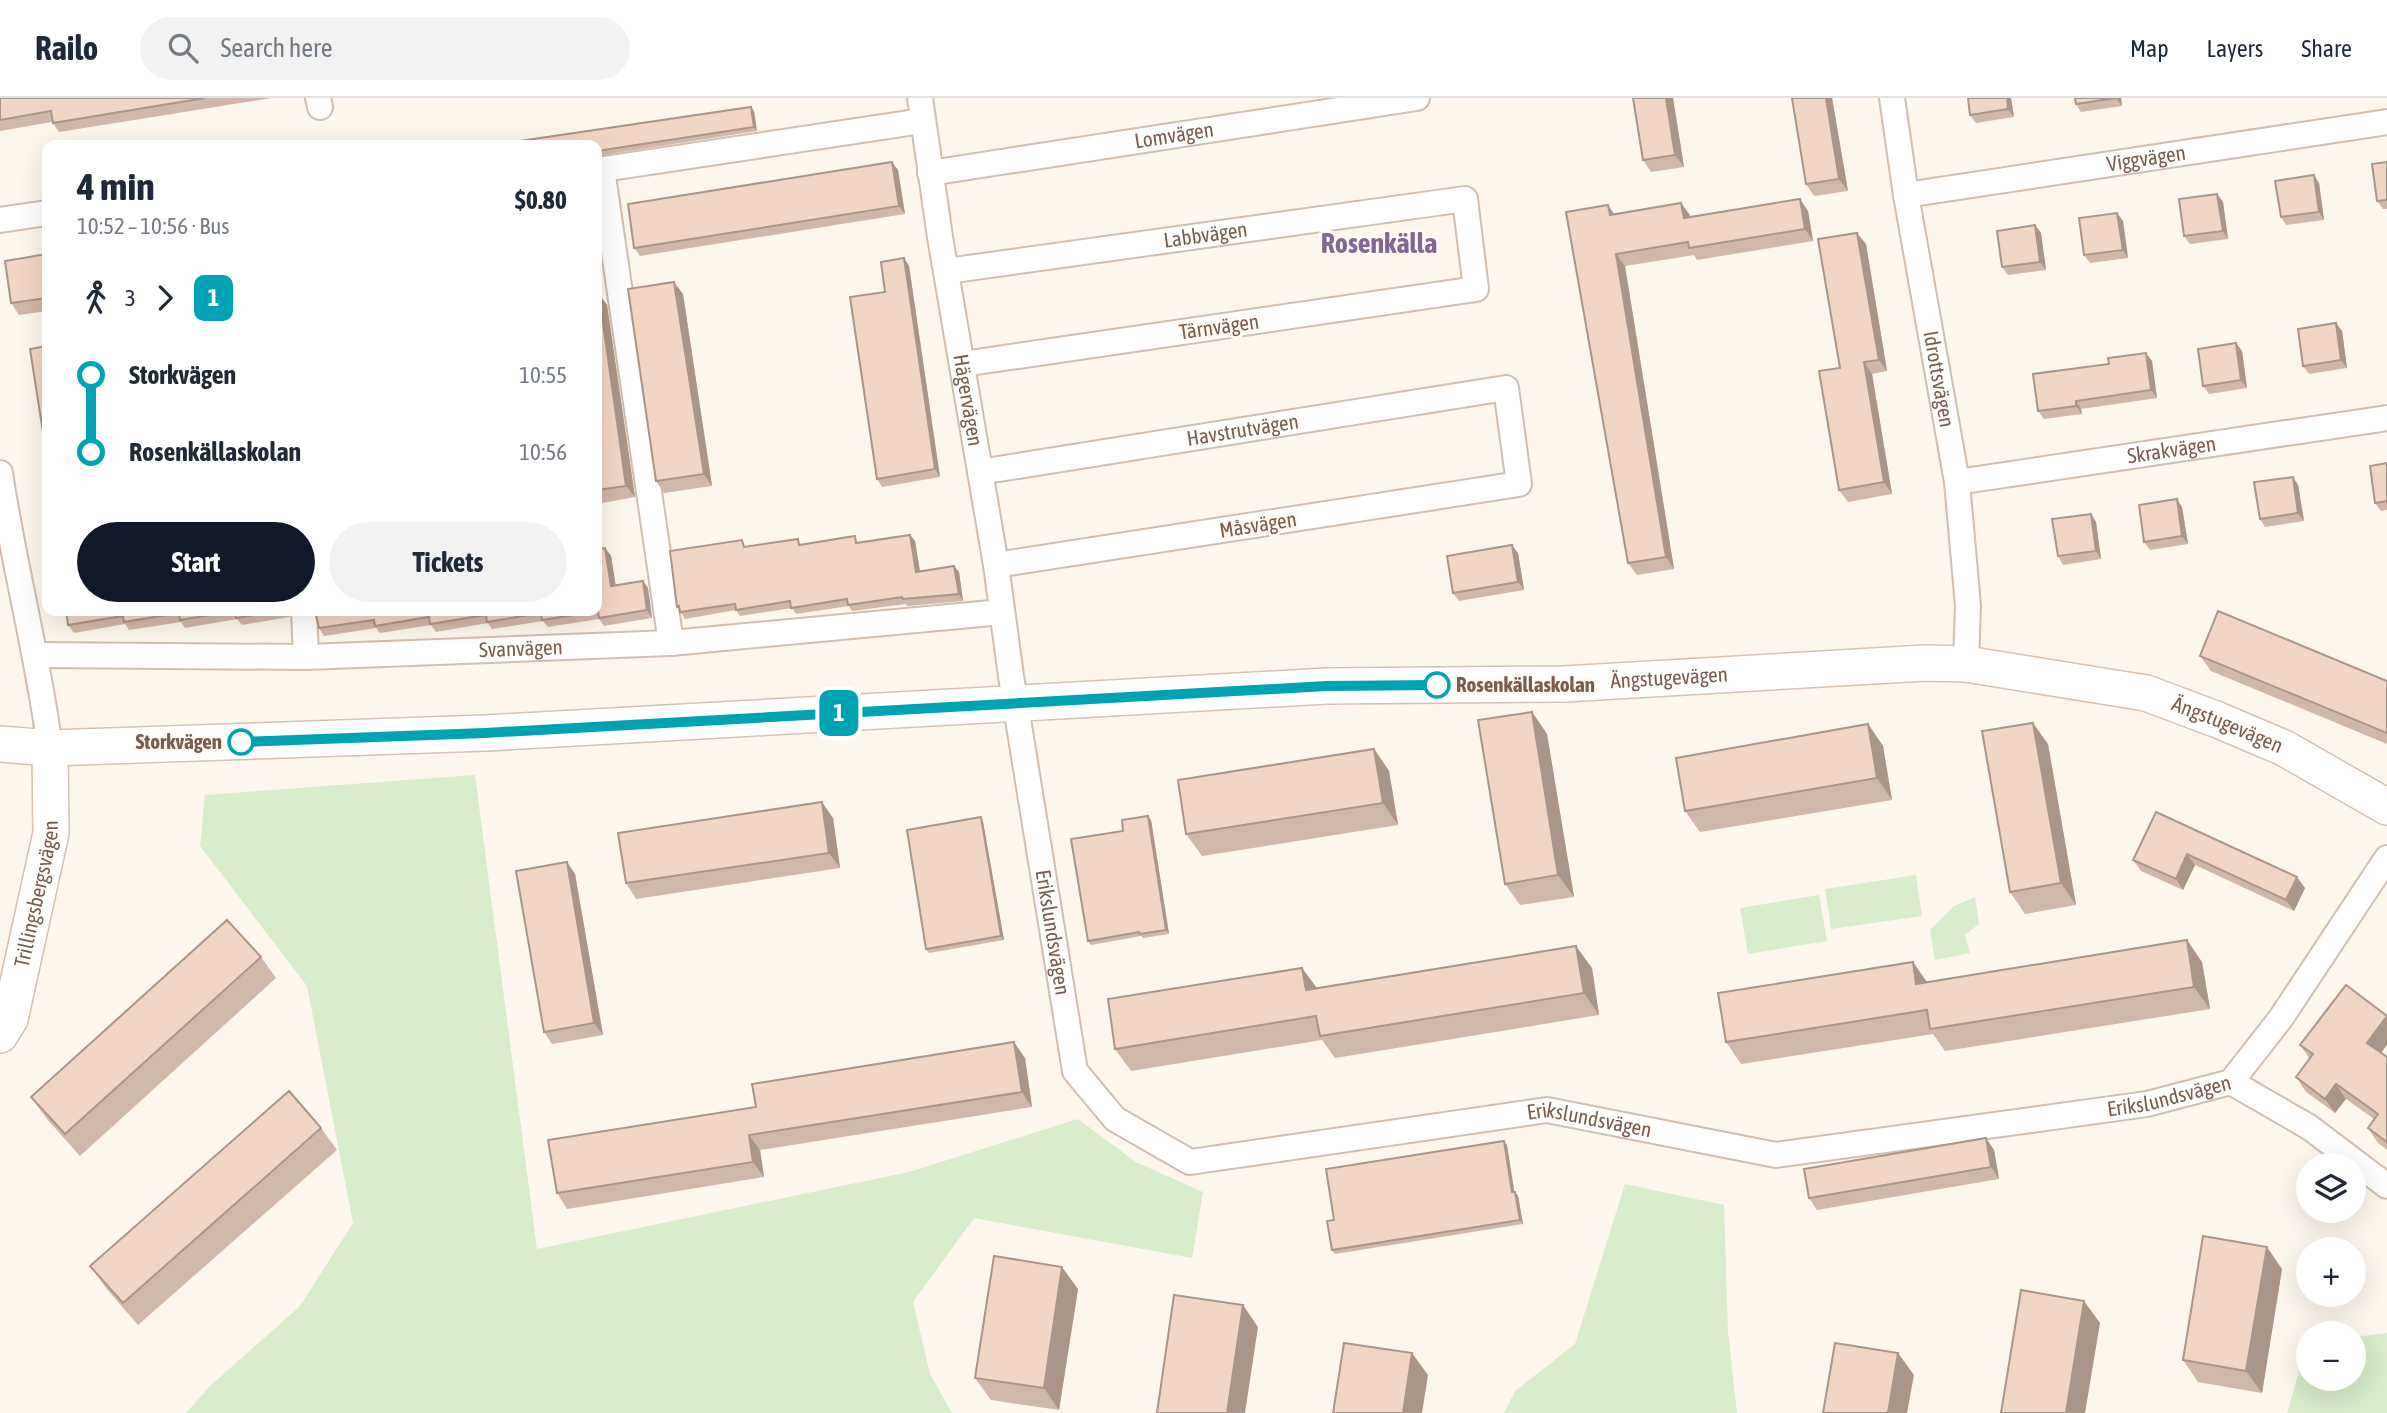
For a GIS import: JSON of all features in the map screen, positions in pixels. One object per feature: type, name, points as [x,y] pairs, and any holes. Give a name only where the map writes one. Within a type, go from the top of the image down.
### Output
[{"type":"street","name":"Lomvägen","points":[[930,173],[1418,98]]},
{"type":"street","name":"Idrottsvägen","points":[[1892,98],[1906,195],[1957,482],[1968,606],[1966,664]]},
{"type":"street","name":"Hägervägen","points":[[921,110],[1016,703]]},
{"type":"street","points":[[602,169],[921,110]]},
{"type":"street","name":"Viggvägen","points":[[1906,195],[2387,122]]},
{"type":"street","points":[[602,190],[671,643]]},
{"type":"street","name":"Labbvägen","points":[[947,271],[1465,199],[1476,289]]},
{"type":"street","points":[[0,220],[42,214]]},
{"type":"street","name":"Tärnvägen","points":[[963,364],[1476,289]]},
{"type":"street","name":"Havstrutvägen","points":[[980,472],[1506,388],[1519,484]]},
{"type":"street","name":"Skrakvägen","points":[[1957,482],[2387,418]]},
{"type":"street","points":[[0,473],[4,522],[36,655],[50,748]]},
{"type":"street","name":"Måsvägen","points":[[996,565],[1519,484]]},
{"type":"street","name":"Svanvägen","points":[[36,655],[306,657],[671,643],[1002,612]]},
{"type":"street","points":[[304,616],[306,657]]},
{"type":"street","name":"Ängstugevägen","points":[[0,744],[50,748],[485,733],[1327,686],[1563,684],[1925,663],[1966,664],[2146,693],[2284,748],[2387,807]]},
{"type":"street","name":"Erikslundsvägen","points":[[1016,703],[1075,1071],[1115,1119],[1190,1162],[1547,1110],[1776,1155],[2147,1104],[2231,1082],[2281,1018],[2387,858]]},
{"type":"street","name":"Trillingsbergsvägen","points":[[0,1035],[10,1019],[51,833],[50,748]]},
{"type":"street","points":[[2231,1082],[2309,1127],[2387,1186]]},
{"type":"green space","points":[[475,775],[537,1249],[909,1172],[1078,1119],[1136,1162],[1203,1192],[1192,1258],[974,1218],[913,1302],[930,1374],[952,1413],[186,1413],[210,1386],[300,1306],[353,1223],[307,986],[200,846],[205,795]]},
{"type":"green space","points":[[1916,875],[1922,916],[1831,929],[1825,889]]},
{"type":"green space","points":[[1819,895],[1827,941],[1748,954],[1740,908]]},
{"type":"green space","points":[[1975,897],[1979,924],[1965,935],[1970,953],[1935,960],[1930,930],[1954,906]]},
{"type":"green space","points":[[1625,1184],[1724,1205],[1728,1331],[1737,1413],[1504,1413],[1515,1391],[1575,1344]]},
{"type":"green space","points":[[2387,1333],[2387,1413],[2287,1413],[2296,1382],[2296,1391],[2366,1391],[2366,1336]]},
{"type":"building","points":[[0,98],[205,98],[53,123],[51,111],[0,120]]},
{"type":"building","points":[[1633,98],[1666,98],[1675,155],[1643,160]]},
{"type":"building","points":[[1792,98],[1826,98],[1839,179],[1806,184]]},
{"type":"building","points":[[1968,98],[2007,98],[2008,109],[1970,115]]},
{"type":"building","points":[[2075,98],[2116,98],[2076,104]]},
{"type":"building","points":[[751,107],[754,127],[602,150],[602,140],[526,140]]},
{"type":"building","points":[[892,162],[899,206],[634,248],[628,204]]},
{"type":"building","points":[[2387,162],[2387,200],[2377,201],[2372,164]]},
{"type":"building","points":[[2314,175],[2319,212],[2281,217],[2275,181]]},
{"type":"building","points":[[2217,194],[2223,231],[2184,236],[2179,199]]},
{"type":"building","points":[[1800,199],[1805,229],[1689,248],[1688,242],[1616,254],[1666,557],[1628,563],[1566,212],[1608,205],[1610,215],[1681,203],[1684,218]]},
{"type":"building","points":[[2117,213],[2123,250],[2084,255],[2079,218]]},
{"type":"building","points":[[2035,225],[2040,262],[2002,267],[1997,231]]},
{"type":"building","points":[[1857,233],[1879,360],[1864,362],[1884,482],[1839,490],[1819,371],[1840,368],[1818,239]]},
{"type":"building","points":[[42,255],[42,299],[11,303],[5,261]]},
{"type":"building","points":[[904,258],[935,469],[877,479],[850,297],[885,292],[881,262]]},
{"type":"building","points":[[674,282],[704,474],[656,481],[628,289]]},
{"type":"building","points":[[602,315],[626,486],[602,489]]},
{"type":"building","points":[[2336,323],[2341,360],[2303,366],[2298,329]]},
{"type":"building","points":[[2236,343],[2241,380],[2203,386],[2198,349]]},
{"type":"building","points":[[42,347],[42,426],[30,349]]},
{"type":"building","points":[[2146,353],[2151,390],[2076,401],[2076,406],[2038,411],[2033,374],[2109,364],[2108,358]]},
{"type":"building","points":[[2387,463],[2387,501],[2375,503],[2370,466]]},
{"type":"building","points":[[2293,477],[2298,513],[2260,519],[2254,482]]},
{"type":"building","points":[[2177,499],[2182,536],[2144,542],[2139,505]]},
{"type":"building","points":[[2091,514],[2096,551],[2058,556],[2052,519]]},
{"type":"building","points":[[910,535],[916,572],[954,566],[959,594],[902,597],[848,605],[847,599],[791,608],[790,601],[736,610],[735,604],[680,612],[679,606],[677,607],[670,551],[742,540],[744,547],[798,539],[799,545],[855,536],[856,543]]},
{"type":"building","points":[[1512,545],[1518,582],[1453,593],[1447,556]]},
{"type":"building","points":[[605,548],[611,586],[643,581],[647,610],[599,618],[602,616],[602,549]]},
{"type":"building","points":[[2218,611],[2387,681],[2387,733],[2200,656]]},
{"type":"building","points":[[67,616],[123,616],[68,625]]},
{"type":"building","points":[[123,616],[161,616],[124,622]]},
{"type":"building","points":[[179,616],[204,616],[180,620]]},
{"type":"building","points":[[316,616],[480,616],[430,624],[429,617],[375,626],[374,620],[319,628]]},
{"type":"building","points":[[486,616],[523,616],[487,622]]},
{"type":"building","points":[[541,616],[567,616],[542,620]]},
{"type":"building","points":[[1532,712],[1558,875],[1505,884],[1478,720]]},
{"type":"building","points":[[2033,723],[2061,883],[2010,892],[1982,731]]},
{"type":"building","points":[[1868,724],[1877,778],[1685,811],[1676,758]]},
{"type":"building","points":[[1374,749],[1383,803],[1186,834],[1178,780]]},
{"type":"building","points":[[822,802],[829,853],[626,883],[618,833]]},
{"type":"building","points":[[2156,812],[2297,877],[2286,900],[2187,854],[2176,879],[2133,860]]},
{"type":"building","points":[[1148,816],[1166,930],[1088,941],[1071,839],[1123,831],[1122,820]]},
{"type":"building","points":[[981,817],[1001,936],[926,949],[907,830]]},
{"type":"building","points":[[567,862],[594,1023],[544,1032],[516,871]]},
{"type":"building","points":[[227,920],[261,957],[65,1134],[31,1097]]},
{"type":"building","points":[[2187,940],[2194,987],[1930,1029],[1927,1010],[1726,1042],[1718,993],[1913,962],[1916,984]]},
{"type":"building","points":[[1576,946],[1584,993],[1320,1036],[1316,1016],[1115,1049],[1108,999],[1302,968],[1306,990]]},
{"type":"building","points":[[2346,985],[2387,1016],[2367,1043],[2387,1057],[2387,1142],[2368,1128],[2378,1114],[2336,1084],[2325,1099],[2296,1077],[2313,1054],[2300,1045]]},
{"type":"building","points":[[1014,1042],[1022,1092],[749,1135],[753,1162],[557,1193],[548,1140],[756,1107],[752,1084]]},
{"type":"building","points":[[289,1091],[321,1128],[123,1303],[90,1266]]},
{"type":"building","points":[[1986,1138],[1991,1167],[1809,1198],[1804,1169]]},
{"type":"building","points":[[1504,1141],[1512,1192],[1515,1192],[1520,1220],[1332,1250],[1327,1221],[1334,1220],[1326,1169]]},
{"type":"building","points":[[2203,1236],[2267,1247],[2246,1371],[2183,1360]]},
{"type":"building","points":[[994,1256],[1062,1267],[1044,1388],[975,1378]]},
{"type":"building","points":[[2021,1290],[2084,1301],[2066,1413],[2001,1413]]},
{"type":"building","points":[[1174,1295],[1243,1305],[1227,1413],[1157,1413]]},
{"type":"building","points":[[1344,1343],[1412,1353],[1403,1413],[1333,1413]]},
{"type":"building","points":[[1835,1343],[1898,1353],[1888,1413],[1823,1413]]},
{"type":"bus line","name":"1","points":[[241,742],[485,733],[1327,686],[1437,685]]},
{"type":"place","name":"Rosenkällaskolan","points":[[1437,685]]},
{"type":"place","name":"Storkvägen","points":[[241,742]]},
{"type":"district","name":"Rosenkälla","points":[[1379,243]]}]
